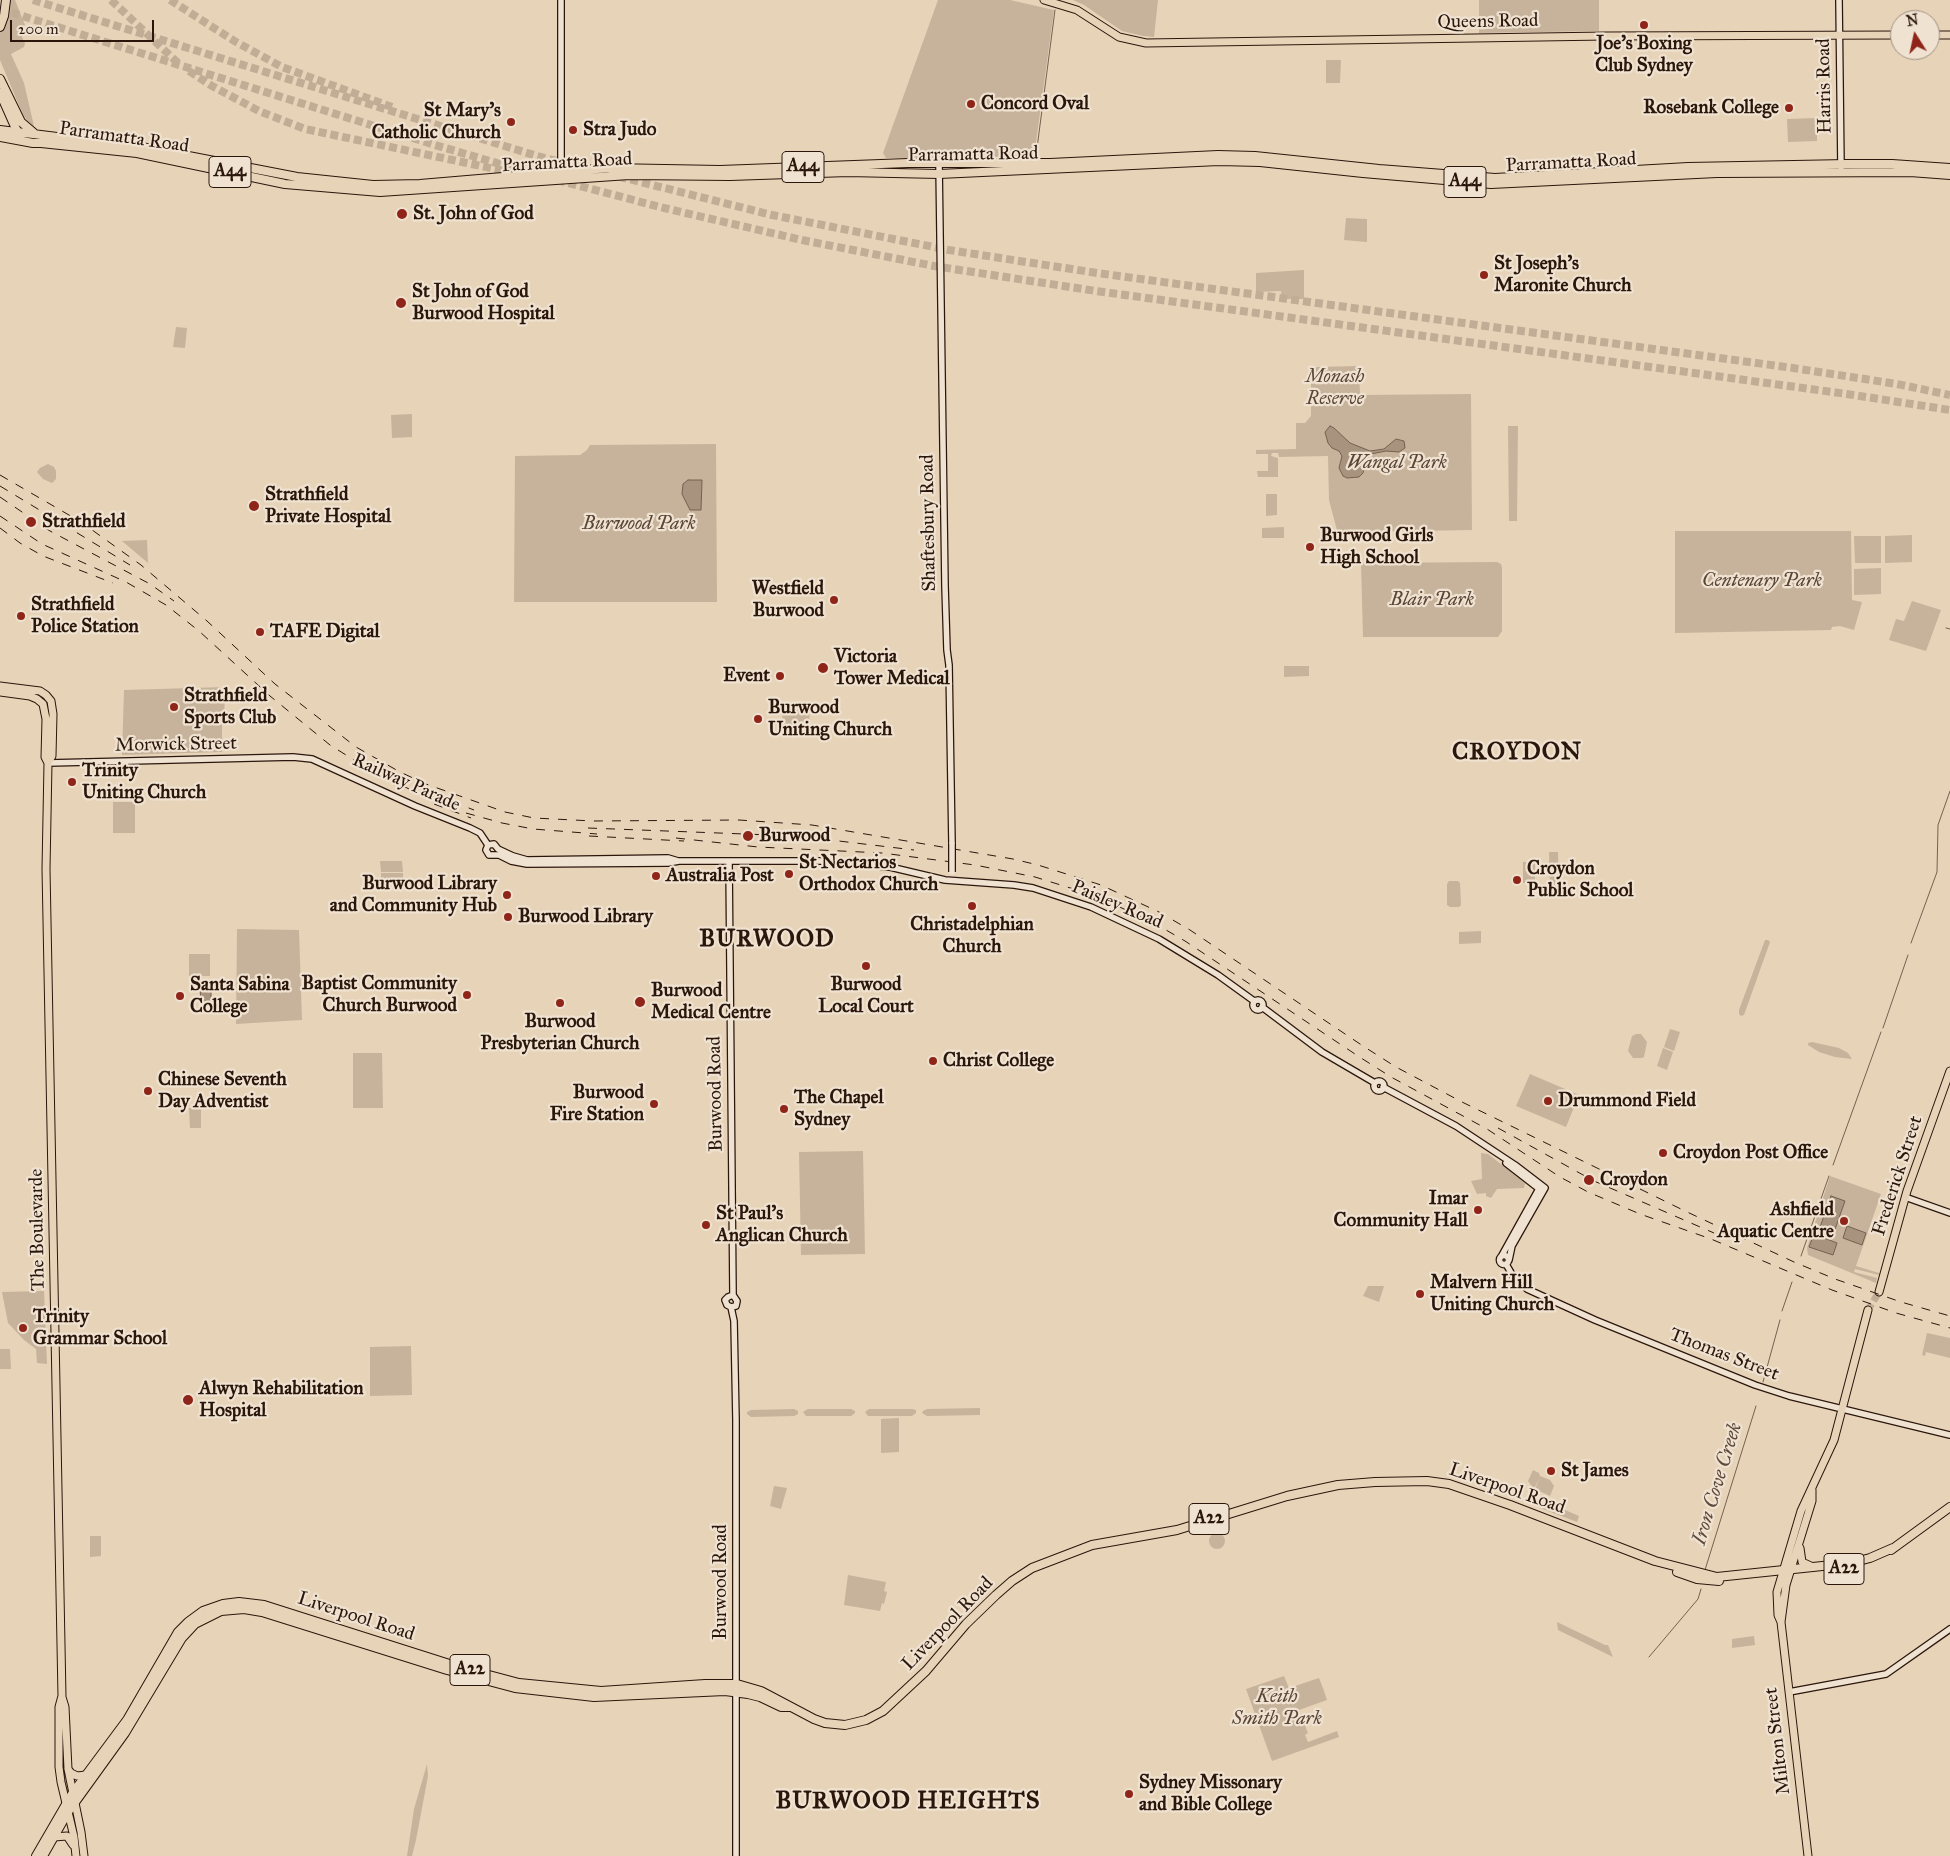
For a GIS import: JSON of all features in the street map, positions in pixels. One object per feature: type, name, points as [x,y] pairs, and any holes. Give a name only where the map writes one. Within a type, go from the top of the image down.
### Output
[{"type":"highway","points":[[1,25],[6,0]]},
{"type":"highway","points":[[0,79],[21,122],[40,139]]},
{"type":"highway","points":[[0,93],[18,133]]},
{"type":"highway","points":[[0,130],[18,133],[27,139],[40,139]]},
{"type":"highway","name":"Parramatta Road","points":[[0,138],[33,144],[40,139],[136,153],[224,170],[269,182],[369,191],[406,191],[561,175],[609,168],[720,170],[908,163],[1002,167]]},
{"type":"highway","name":"Parramatta Road","points":[[561,175],[730,176],[848,172],[939,174],[1002,167],[1205,155],[1244,155],[1379,169],[1495,178],[1670,168],[1841,168],[1950,175]]},
{"type":"highway","name":"Parramatta Road","points":[[1841,168],[1892,164],[1950,168]]},
{"type":"highway","name":"Liverpool Road","points":[[43,1856],[68,1812],[72,1794],[127,1720],[178,1632],[192,1618],[203,1611],[228,1603],[245,1602],[264,1605],[459,1667],[518,1683],[601,1691],[712,1684],[761,1691],[814,1719],[836,1724],[852,1724],[866,1720],[883,1710],[926,1671],[966,1624],[1003,1589],[1032,1568],[1092,1545],[1177,1530],[1272,1500],[1326,1487],[1375,1482],[1450,1484],[1510,1504],[1655,1561],[1717,1577],[1853,1567],[1875,1560],[1950,1508]]},
{"type":"highway","name":"Liverpool Road","points":[[1786,1572],[1861,1561],[1893,1548]]},
{"type":"highway","name":"Liverpool Road","points":[[36,1856],[70,1803],[125,1733],[182,1638],[203,1619],[226,1610],[244,1609],[262,1612],[447,1670],[515,1688],[594,1697],[725,1691],[737,1688]]},
{"type":"main road","points":[[561,0],[561,175]]},
{"type":"main road","name":"Queens Road","points":[[1044,0],[1068,6],[1085,14],[1119,37],[1154,44],[1606,36],[1890,36]]},
{"type":"main road","name":"Harris Road","points":[[1839,0],[1841,168]]},
{"type":"main road","name":"Shaftesbury Road","points":[[939,164],[945,594],[947,650],[950,664],[952,880]]},
{"type":"main road","points":[[0,686],[33,689],[44,693],[43,698],[48,712],[46,719]]},
{"type":"main road","name":"The Boulevarde","points":[[0,692],[30,696],[43,704],[46,719],[45,757],[48,763],[46,869],[62,1696],[65,1707],[68,1769],[72,1794]]},
{"type":"main road","name":"The Boulevarde","points":[[44,693],[51,701],[53,714],[52,756],[48,763]]},
{"type":"main road","name":"Morwick Street","points":[[48,763],[305,758]]},
{"type":"main road","name":"Railway Parade","points":[[305,758],[322,762],[415,806],[476,830],[484,837],[488,845]]},
{"type":"main road","points":[[497,852],[494,844],[488,845],[486,848],[487,854],[491,856],[497,852],[527,860],[668,858],[679,861],[802,860],[840,862],[897,869],[952,880]]},
{"type":"main road","name":"Burwood Road","points":[[729,861],[733,1296],[728,1296],[725,1300],[727,1305],[731,1307],[734,1321],[736,1420],[736,1856]]},
{"type":"main road","name":"Paisley Road","points":[[952,880],[1033,888],[1085,905],[1159,939],[1218,975],[1254,1001],[1261,1001],[1262,1007],[1322,1052],[1375,1083],[1381,1081],[1383,1087],[1456,1126],[1489,1148],[1542,1189]]},
{"type":"main road","name":"Frederick Street","points":[[1879,1292],[1905,1197],[1950,1072]]},
{"type":"main road","points":[[1507,1262],[1512,1246],[1542,1189]]},
{"type":"main road","name":"Thomas Street","points":[[1542,1189],[1500,1262],[1507,1262],[1514,1278],[1521,1285],[1595,1320],[1773,1392],[1950,1435]]},
{"type":"main road","points":[[1905,1197],[1950,1213]]},
{"type":"main road","points":[[1786,1572],[1801,1511],[1834,1440],[1868,1310]]},
{"type":"main road","points":[[1786,1572],[1800,1540],[1812,1501],[1812,1489]]},
{"type":"main road","points":[[1800,1540],[1800,1560],[1806,1565],[1813,1567]]},
{"type":"main road","name":"Milton Street","points":[[1786,1572],[1781,1622],[1808,1856]]},
{"type":"main road","points":[[1789,1692],[1886,1674],[1950,1629]]},
{"type":"main road","name":"The Boulevarde","points":[[62,1696],[59,1708],[59,1767],[84,1856]]},
{"type":"main road","points":[[68,1769],[76,1776],[86,1775]]},
{"type":"main road","points":[[68,1812],[76,1854]]},
{"type":"main road","points":[[54,1837],[67,1836],[76,1854]]},
{"type":"green space","points":[[9,0],[15,0],[25,25],[18,29],[25,43],[24,47],[11,54],[24,83],[34,126],[23,115],[0,60],[0,31],[4,24]]},
{"type":"green space","name":"Concord Oval","points":[[938,0],[1010,0],[1054,10],[1034,157],[886,158],[883,153]]},
{"type":"green space","points":[[1073,0],[1158,0],[1154,37],[1122,31],[1084,5]]},
{"type":"green space","points":[[1479,0],[1599,0],[1599,31],[1479,33]]},
{"type":"green space","points":[[1326,60],[1341,60],[1340,83],[1326,83]]},
{"type":"green space","points":[[1817,118],[1817,141],[1788,142],[1787,119]]},
{"type":"green space","points":[[1346,218],[1367,219],[1367,242],[1344,240]]},
{"type":"green space","points":[[1304,270],[1304,299],[1282,299],[1281,291],[1256,292],[1256,273]]},
{"type":"green space","points":[[176,327],[187,328],[185,348],[173,347]]},
{"type":"green space","name":"Wangal Park","points":[[1359,366],[1360,395],[1471,394],[1472,530],[1338,534],[1329,500],[1328,456],[1279,457],[1278,453],[1272,453],[1271,456],[1278,458],[1278,477],[1258,477],[1257,471],[1268,471],[1268,454],[1256,454],[1256,450],[1296,449],[1296,423],[1305,423],[1311,416],[1311,372],[1313,369],[1317,367]]},
{"type":"green space","points":[[412,414],[412,437],[392,438],[391,415]]},
{"type":"green space","points":[[1508,426],[1518,426],[1517,521],[1509,521]]},
{"type":"green space","name":"Burwood Park","points":[[716,444],[717,602],[514,602],[515,456],[580,455],[590,445]]},
{"type":"green space","points":[[48,464],[54,467],[56,471],[56,479],[52,483],[43,479],[37,472]]},
{"type":"green space","points":[[1266,494],[1277,494],[1277,515],[1266,516]]},
{"type":"green space","points":[[1284,527],[1284,538],[1262,538],[1262,528]]},
{"type":"green space","name":"Centenary Park","points":[[1675,531],[1851,531],[1852,600],[1862,602],[1854,630],[1840,626],[1832,627],[1831,630],[1675,633]]},
{"type":"green space","points":[[1912,535],[1912,562],[1885,563],[1885,536]]},
{"type":"green space","points":[[1854,536],[1881,536],[1881,563],[1855,563]]},
{"type":"green space","points":[[147,540],[148,563],[122,541]]},
{"type":"green space","name":"Blair Park","points":[[1497,562],[1501,564],[1502,568],[1502,631],[1498,637],[1363,637],[1361,563]]},
{"type":"green space","points":[[1881,568],[1881,594],[1854,595],[1854,569]]},
{"type":"green space","points":[[1912,601],[1941,610],[1926,651],[1889,640],[1896,619],[1904,621]]},
{"type":"green space","points":[[1284,666],[1309,666],[1309,676],[1284,677]]},
{"type":"green space","name":"Strathfield Sports Club","points":[[225,687],[222,752],[122,755],[124,690]]},
{"type":"green space","points":[[809,709],[810,730],[783,731],[782,710]]},
{"type":"green space","points":[[113,802],[135,802],[135,833],[113,833]]},
{"type":"green space","points":[[1549,852],[1558,852],[1559,895],[1550,895]]},
{"type":"green space","points":[[380,861],[402,861],[403,872],[381,872]]},
{"type":"green space","points":[[1523,862],[1535,862],[1535,883],[1523,883]]},
{"type":"green space","points":[[381,873],[403,873],[403,884],[381,884]]},
{"type":"green space","points":[[1449,881],[1458,881],[1460,883],[1461,905],[1459,907],[1447,905],[1447,884]]},
{"type":"green space","points":[[237,929],[299,930],[302,1020],[236,1024]]},
{"type":"green space","points":[[1481,931],[1481,943],[1459,944],[1459,932]]},
{"type":"green space","points":[[1765,940],[1770,942],[1744,1015],[1741,1016],[1739,1010]]},
{"type":"green space","points":[[189,954],[210,954],[210,976],[189,976]]},
{"type":"green space","points":[[1670,1029],[1680,1032],[1674,1051],[1664,1047]]},
{"type":"green space","points":[[1641,1034],[1647,1042],[1644,1057],[1642,1058],[1633,1058],[1628,1051],[1632,1036]]},
{"type":"green space","points":[[1812,1042],[1839,1048],[1848,1053],[1852,1059],[1835,1057],[1819,1052],[1808,1045],[1808,1043]]},
{"type":"green space","points":[[1663,1048],[1673,1052],[1667,1070],[1657,1066]]},
{"type":"green space","points":[[353,1053],[382,1053],[383,1108],[353,1108]]},
{"type":"green space","name":"Drummond Field","points":[[1530,1074],[1579,1095],[1566,1127],[1516,1106]]},
{"type":"green space","points":[[201,1107],[201,1128],[190,1128],[189,1108]]},
{"type":"green space","points":[[863,1151],[865,1254],[801,1255],[799,1152]]},
{"type":"green space","points":[[1481,1153],[1488,1154],[1525,1183],[1524,1188],[1497,1189],[1491,1198],[1486,1196],[1486,1193],[1477,1194],[1471,1181],[1482,1179]]},
{"type":"green space","name":"Ashfield Aquatic Centre","points":[[1830,1176],[1881,1194],[1856,1266],[1879,1273],[1879,1275],[1855,1269],[1854,1272],[1877,1278],[1876,1283],[1808,1255],[1807,1248]]},
{"type":"green space","points":[[1368,1286],[1384,1286],[1379,1302],[1363,1296]]},
{"type":"green space","points":[[44,1291],[47,1364],[37,1363],[36,1349],[24,1340],[8,1323],[2,1292]]},
{"type":"green space","points":[[1927,1333],[1950,1338],[1950,1358],[1926,1352],[1925,1356],[1922,1355]]},
{"type":"green space","points":[[411,1346],[412,1395],[370,1396],[370,1347]]},
{"type":"green space","points":[[0,1349],[10,1349],[11,1369],[0,1369]]},
{"type":"green space","points":[[980,1408],[980,1415],[927,1416],[922,1413],[927,1409]]},
{"type":"green space","points":[[794,1409],[798,1411],[798,1414],[794,1416],[751,1417],[747,1414],[751,1410]]},
{"type":"green space","points":[[808,1409],[851,1409],[855,1413],[851,1416],[806,1416],[803,1412]]},
{"type":"green space","points":[[869,1409],[912,1409],[916,1410],[916,1413],[912,1416],[868,1416],[865,1412]]},
{"type":"green space","points":[[899,1418],[899,1452],[881,1453],[881,1419]]},
{"type":"green space","points":[[1533,1470],[1539,1473],[1540,1476],[1550,1480],[1554,1486],[1550,1496],[1535,1489],[1540,1477],[1534,1489],[1528,1481]]},
{"type":"green space","points":[[774,1486],[787,1488],[781,1509],[770,1506]]},
{"type":"green space","points":[[1542,1505],[1552,1510],[1557,1510],[1558,1507],[1579,1516],[1577,1522],[1540,1508]]},
{"type":"green space","points":[[1214,1533],[1220,1533],[1225,1538],[1223,1547],[1214,1549],[1209,1544],[1209,1538]]},
{"type":"green space","points":[[90,1536],[101,1536],[101,1556],[90,1557]]},
{"type":"green space","points":[[848,1575],[886,1582],[884,1591],[887,1592],[880,1611],[844,1605]]},
{"type":"green space","points":[[1557,1622],[1608,1645],[1613,1657],[1558,1630]]},
{"type":"green space","points":[[1754,1636],[1755,1645],[1732,1648],[1732,1639]]},
{"type":"green space","name":"Keith Smith Park","points":[[1284,1676],[1289,1688],[1319,1678],[1323,1688],[1327,1700],[1299,1710],[1308,1733],[1305,1735],[1308,1742],[1337,1731],[1339,1737],[1272,1761],[1246,1689]]},
{"type":"green space","points":[[427,1764],[428,1776],[416,1840],[412,1856],[407,1856],[414,1809]]},
{"type":"shaded area","points":[[1330,426],[1350,443],[1370,451],[1384,449],[1396,439],[1404,441],[1405,448],[1399,452],[1386,451],[1371,454],[1366,461],[1363,473],[1359,477],[1347,478],[1343,476],[1339,468],[1342,456],[1339,451],[1332,448],[1328,443],[1325,432]]},
{"type":"shaded area","points":[[688,480],[702,480],[701,510],[690,510],[682,494],[683,484]]},
{"type":"shaded area","points":[[200,984],[211,984],[211,1008],[201,1009]]},
{"type":"shaded area","points":[[1831,1196],[1845,1201],[1833,1235],[1819,1230]]},
{"type":"shaded area","points":[[1847,1226],[1866,1233],[1862,1245],[1843,1238]]},
{"type":"shaded area","points":[[1814,1234],[1837,1243],[1833,1255],[1809,1247]]},
{"type":"waterway","points":[[1036,156],[1055,10]]},
{"type":"waterway","points":[[1946,628],[1950,629]]},
{"type":"waterway","name":"Iron Cove Creek","points":[[1911,943],[1937,872],[1938,825],[1950,791]]},
{"type":"waterway","name":"Iron Cove Creek","points":[[1883,1028],[1908,955]]},
{"type":"waterway","name":"Iron Cove Creek","points":[[1833,1165],[1881,1032]]},
{"type":"waterway","name":"Iron Cove Creek","points":[[1801,1256],[1829,1176]]},
{"type":"waterway","name":"Iron Cove Creek","points":[[1782,1311],[1792,1282]]},
{"type":"waterway","name":"Iron Cove Creek","points":[[1763,1382],[1780,1320]]},
{"type":"waterway","name":"Iron Cove Creek","points":[[1705,1570],[1756,1406]]},
{"type":"waterway","name":"Iron Cove Creek","points":[[1649,1657],[1698,1599],[1701,1589]]},
{"type":"tunnel","points":[[33,0],[537,156],[772,215],[949,250],[1097,273],[1793,368],[1897,384],[1950,395]]},
{"type":"tunnel","points":[[111,0],[178,63]]},
{"type":"tunnel","points":[[170,0],[236,42],[282,67],[392,107]]},
{"type":"tunnel","points":[[0,9],[435,145],[534,174]]},
{"type":"tunnel","points":[[189,71],[212,86],[259,111],[305,129],[519,174]]},
{"type":"tunnel","points":[[557,180],[664,208],[802,240],[934,266],[1096,291],[1847,394],[1950,410]]},
{"type":"tunnel","points":[[1868,1310],[1879,1292]]},
{"type":"railway","points":[[0,475],[81,522],[141,565],[207,621],[275,684],[356,747],[400,772],[426,784],[505,812],[534,818],[593,821],[739,820],[812,825],[1013,859],[1101,885],[1159,912],[1190,930],[1396,1067],[1462,1102],[1794,1262],[1835,1279],[1901,1302],[1950,1316]]},
{"type":"railway","points":[[0,486],[130,565]]},
{"type":"railway","points":[[0,497],[50,531],[150,584],[174,601]]},
{"type":"railway","points":[[0,516],[42,544],[126,582],[166,605],[199,631],[270,696],[330,745],[370,770],[440,804]]},
{"type":"railway","points":[[0,528],[20,543],[43,556],[113,583]]},
{"type":"railway","points":[[435,795],[474,810]]},
{"type":"railway","points":[[434,804],[471,818]]},
{"type":"railway","points":[[466,813],[533,829],[597,834]]},
{"type":"railway","points":[[588,828],[797,836],[914,850]]},
{"type":"railway","points":[[589,836],[684,841]]},
{"type":"railway","points":[[676,838],[758,847],[882,853],[975,865],[1035,877],[1096,896],[1154,923],[1185,941],[1391,1077],[1487,1129],[1560,1177],[1588,1192],[1640,1214],[1711,1239],[1832,1290],[1896,1313],[1950,1328]]},
{"type":"railway","points":[[1498,1128],[1594,1181],[1714,1233]]},
{"type":"place","name":"Joe's Boxing Club Sydney","points":[[1644,25]]},
{"type":"place","name":"Concord Oval","points":[[971,104]]},
{"type":"place","name":"Rosebank College","points":[[1789,108]]},
{"type":"place","name":"St Mary's Catholic Church","points":[[511,122]]},
{"type":"place","name":"Stra Judo","points":[[573,130]]},
{"type":"place","name":"St. John of God","points":[[402,214]]},
{"type":"place","name":"St Joseph's Maronite Church","points":[[1484,275]]},
{"type":"place","name":"St John of God Burwood Hospital","points":[[401,303]]},
{"type":"place","name":"Strathfield Private Hospital","points":[[254,506]]},
{"type":"place","name":"Strathfield","points":[[31,522]]},
{"type":"place","name":"Burwood Girls High School","points":[[1310,547]]},
{"type":"place","name":"Westfield Burwood","points":[[834,600]]},
{"type":"place","name":"Strathfield Police Station","points":[[21,616]]},
{"type":"place","name":"TAFE Digital","points":[[260,632]]},
{"type":"place","name":"Victoria Tower Medical","points":[[823,668]]},
{"type":"place","name":"Event","points":[[780,676]]},
{"type":"place","name":"Strathfield Sports Club","points":[[174,707]]},
{"type":"place","name":"Burwood Uniting Church","points":[[758,719]]},
{"type":"place","name":"Trinity Uniting Church","points":[[72,782]]},
{"type":"place","name":"Burwood","points":[[748,836]]},
{"type":"place","name":"St Nectarios Orthodox Church","points":[[789,874]]},
{"type":"place","name":"Australia Post","points":[[656,876]]},
{"type":"place","name":"Croydon Public School","points":[[1517,880]]},
{"type":"place","name":"Burwood Library and Community Hub","points":[[507,895]]},
{"type":"place","name":"Christadelphian Church","points":[[972,906]]},
{"type":"place","name":"Burwood Library","points":[[508,917]]},
{"type":"place","name":"Burwood Local Court","points":[[866,966]]},
{"type":"place","name":"Baptist Community Church Burwood","points":[[467,995]]},
{"type":"place","name":"Santa Sabina College","points":[[180,996]]},
{"type":"place","name":"Burwood Medical Centre","points":[[640,1002]]},
{"type":"place","name":"Burwood Presbyterian Church","points":[[560,1003]]},
{"type":"place","name":"Christ College","points":[[933,1061]]},
{"type":"place","name":"Chinese Seventh Day Adventist","points":[[148,1091]]},
{"type":"place","name":"Drummond Field","points":[[1548,1101]]},
{"type":"place","name":"Burwood Fire Station","points":[[654,1104]]},
{"type":"place","name":"The Chapel Sydney","points":[[784,1109]]},
{"type":"place","name":"Croydon Post Office","points":[[1663,1153]]},
{"type":"place","name":"Croydon","points":[[1589,1180]]},
{"type":"place","name":"Imar Community Hall","points":[[1478,1210]]},
{"type":"place","name":"Ashfield Aquatic Centre","points":[[1844,1221]]},
{"type":"place","name":"St Paul's Anglican Church","points":[[706,1225]]},
{"type":"place","name":"Malvern Hill Uniting Church","points":[[1420,1294]]},
{"type":"place","name":"Trinity Grammar School","points":[[23,1328]]},
{"type":"place","name":"Alwyn Rehabilitation Hospital","points":[[188,1400]]},
{"type":"place","name":"St James","points":[[1551,1471]]},
{"type":"place","name":"Sydney Missonary and Bible College","points":[[1129,1794]]},
{"type":"district","name":"CROYDON","points":[[1517,753]]},
{"type":"district","name":"BURWOOD","points":[[767,940]]},
{"type":"district","name":"BURWOOD HEIGHTS","points":[[908,1802]]},
{"type":"park label","name":"Monash Reserve","points":[[1335,388]]}]
